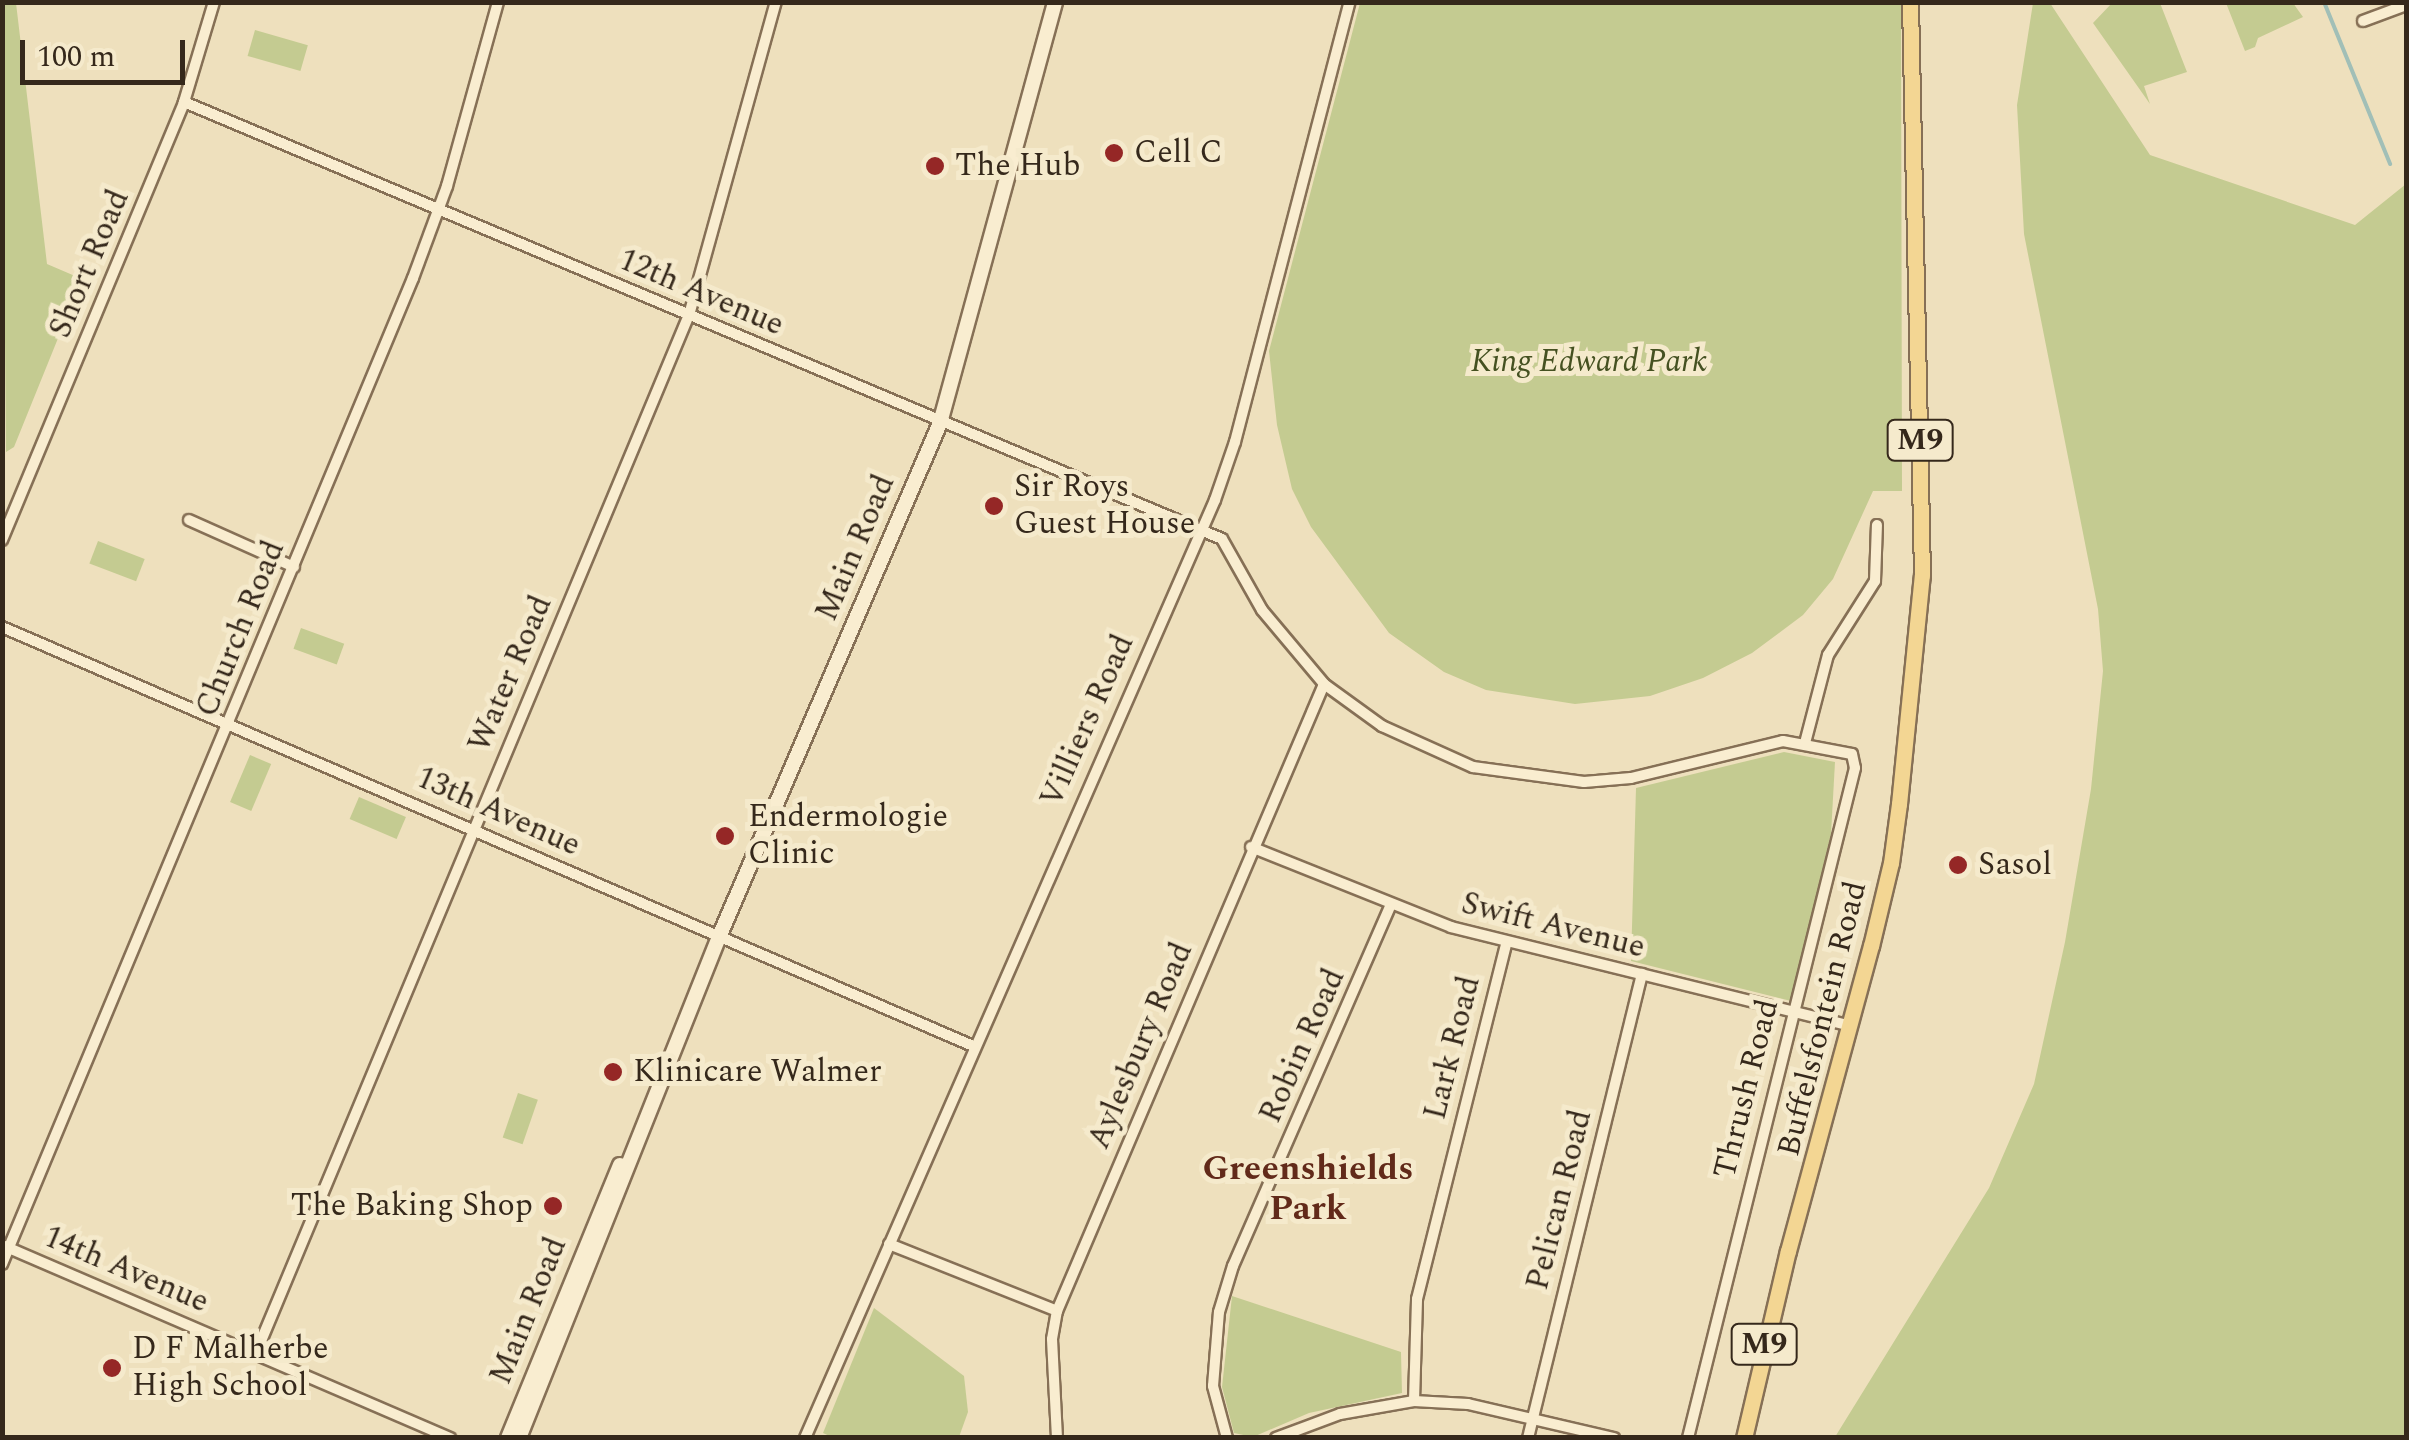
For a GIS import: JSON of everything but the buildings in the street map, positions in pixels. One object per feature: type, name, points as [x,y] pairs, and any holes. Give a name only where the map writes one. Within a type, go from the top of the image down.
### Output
[{"type":"main road","name":"Main Road","points":[[520,1438],[719,937],[940,423],[1055,2]]},
{"type":"main road","name":"Buffelsfontein Road","points":[[1744,1438],[1788,1251],[1790,1223],[1891,863],[1922,574],[1910,2]]},
{"type":"main road","name":"Buffelsfontein Road","points":[[1914,82],[1920,62],[1918,2]]},
{"type":"main road","name":"Main Road","points":[[508,1438],[604,1199],[653,1097]]},
{"type":"street","name":"Short Road","points":[[2,540],[184,102],[214,2]]},
{"type":"street","name":"Church Road","points":[[2,1264],[294,567],[438,209],[498,2]]},
{"type":"street","name":"Water Road","points":[[256,1353],[689,315],[776,2]]},
{"type":"street","name":"Villiers Road","points":[[806,1438],[1235,442],[1350,2]]},
{"type":"street","points":[[2368,2],[2368,19],[2406,4]]},
{"type":"street","name":"12th Avenue","points":[[184,102],[1226,543],[1262,610],[1324,684],[1354,709],[1426,748],[1472,767],[1530,778],[1584,782],[1632,778],[1783,741],[1852,754]]},
{"type":"street","points":[[189,520],[294,567]]},
{"type":"street","points":[[1805,743],[1828,655],[1876,581],[1877,525]]},
{"type":"street","name":"13th Avenue","points":[[2,626],[973,1046]]},
{"type":"street","name":"Aylesbury Road","points":[[1057,1438],[1052,1339],[1057,1312],[1324,684]]},
{"type":"street","name":"Thrush Road","points":[[1688,1438],[1855,768],[1852,754]]},
{"type":"street","name":"Swift Avenue","points":[[1252,847],[1391,904],[1506,944],[1847,1025]]},
{"type":"street","name":"Robin Road","points":[[1227,1438],[1212,1386],[1224,1297],[1391,904]]},
{"type":"street","name":"Lark Road","points":[[1414,1401],[1417,1299],[1506,944]]},
{"type":"street","name":"Pelican Road","points":[[1528,1438],[1642,974]]},
{"type":"street","points":[[889,1244],[1057,1312]]},
{"type":"street","name":"14th Avenue","points":[[6,1247],[450,1438]]},
{"type":"street","points":[[1276,1438],[1340,1414],[1414,1401],[1468,1404],[1614,1438]]},
{"type":"green space","points":[[2,3],[16,3],[47,264],[82,279],[14,447],[6,452]]},
{"type":"green space","name":"King Edward Park","points":[[1360,3],[1901,3],[1902,491],[1873,491],[1833,579],[1803,615],[1752,653],[1703,678],[1650,696],[1575,704],[1486,690],[1444,672],[1389,633],[1311,527],[1292,489],[1277,425],[1269,351]]},
{"type":"green space","points":[[2033,3],[2050,3],[2150,155],[2355,225],[2406,184],[2406,1437],[1835,1437],[1989,1188],[2034,1084],[2065,942],[2091,789],[2103,671],[2098,609],[2024,234],[2017,105]]},
{"type":"green space","points":[[2112,3],[2160,3],[2187,72],[2144,86],[2150,104],[2093,23]]},
{"type":"green space","points":[[2226,3],[2293,3],[2303,17],[2258,38],[2255,47],[2245,51]]},
{"type":"green space","points":[[255,30],[308,45],[300,71],[248,56]]},
{"type":"green space","points":[[98,541],[145,559],[136,581],[89,563]]},
{"type":"green space","points":[[301,628],[344,644],[337,664],[293,649]]},
{"type":"green space","points":[[1784,752],[1835,762],[1831,834],[1791,1001],[1631,961],[1636,788]]},
{"type":"green space","points":[[250,755],[271,764],[251,811],[230,802]]},
{"type":"green space","points":[[359,797],[406,817],[397,839],[350,819]]},
{"type":"green space","points":[[518,1093],[538,1100],[523,1144],[503,1137]]},
{"type":"green space","points":[[1232,1296],[1401,1352],[1402,1393],[1309,1413],[1253,1437],[1234,1433],[1222,1387]]},
{"type":"green space","points":[[874,1308],[964,1376],[968,1412],[959,1437],[834,1438],[823,1433]]},
{"type":"waterway","points":[[2324,2],[2390,164]]},
{"type":"place","name":"Cell C","points":[[1114,153]]},
{"type":"place","name":"The Hub","points":[[935,166]]},
{"type":"place","name":"Sir Roys Guest House","points":[[994,506]]},
{"type":"place","name":"Endermologie Clinic","points":[[725,836]]},
{"type":"place","name":"Sasol","points":[[1958,865]]},
{"type":"place","name":"Klinicare Walmer","points":[[613,1072]]},
{"type":"place","name":"The Baking Shop","points":[[553,1206]]},
{"type":"place","name":"D F Malherbe High School","points":[[112,1368]]},
{"type":"district","name":"Greenshields Park","points":[[1308,1189]]}]
